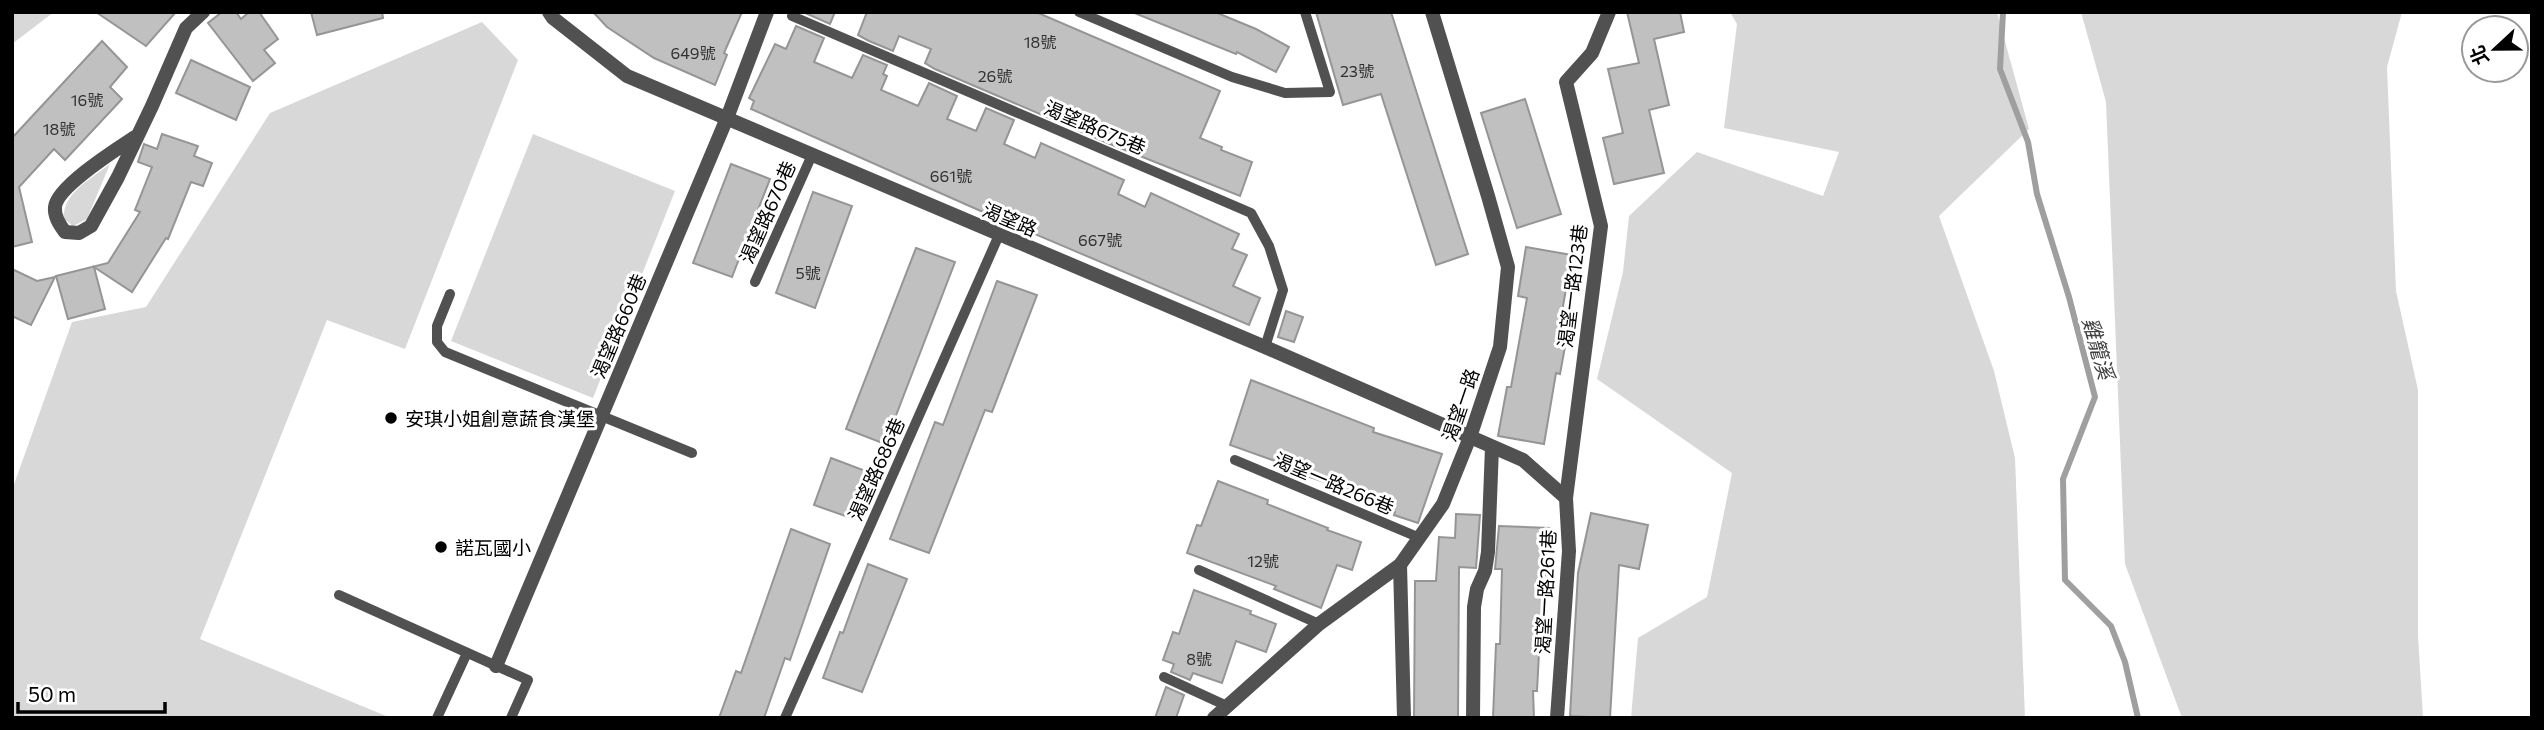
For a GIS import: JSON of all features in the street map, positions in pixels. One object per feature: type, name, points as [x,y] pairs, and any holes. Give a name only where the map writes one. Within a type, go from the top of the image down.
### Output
[{"type":"street","points":[[138,135],[99,160],[58,197],[54,208],[57,222],[65,232],[79,233],[91,226],[138,135],[186,28],[203,12]]},
{"type":"street","name":"渴望路","points":[[549,12],[552,18],[628,76],[1470,437]]},
{"type":"street","name":"渴望路660巷","points":[[496,666],[727,118],[767,12]]},
{"type":"street","name":"渴望一路","points":[[1214,718],[1319,624],[1400,565],[1443,504],[1470,437],[1500,347],[1507,267],[1432,12]]},
{"type":"street","name":"渴望一路123巷","points":[[1566,498],[1601,226],[1566,82],[1592,53],[1609,12]]},
{"type":"street","points":[[1470,437],[1523,460],[1566,498]]},
{"type":"street","points":[[1473,718],[1474,607],[1488,552],[1492,447]]},
{"type":"street","name":"渴望一路261巷","points":[[1558,718],[1569,551],[1566,498]]},
{"type":"street","points":[[1400,565],[1404,718]]},
{"type":"lane","points":[[1079,12],[1232,77],[1285,93],[1329,92],[1304,12]]},
{"type":"lane","name":"渴望路675巷","points":[[792,16],[1251,213],[1269,246],[1283,290],[1265,348]]},
{"type":"lane","name":"渴望路670巷","points":[[755,282],[811,155]]},
{"type":"lane","name":"渴望路686巷","points":[[785,718],[999,235]]},
{"type":"lane","points":[[450,294],[437,326],[437,342],[445,352],[692,453]]},
{"type":"lane","name":"渴望一路266巷","points":[[1235,460],[1420,538]]},
{"type":"lane","points":[[1199,570],[1319,624]]},
{"type":"lane","points":[[339,595],[528,680],[511,718]]},
{"type":"lane","points":[[437,718],[467,653]]},
{"type":"lane","points":[[1164,677],[1227,706]]},
{"type":"shaded area","points":[[12,12],[54,12],[12,44]]},
{"type":"shaded area","points":[[1730,12],[1997,12],[2029,129],[1939,216],[1994,371],[2015,458],[2025,718],[1631,718],[1638,638],[1707,597],[1732,473],[1597,379],[1623,272],[1629,216],[1697,152],[1823,196],[1839,152],[1724,128],[1737,24]]},
{"type":"shaded area","points":[[2081,12],[2402,12],[2387,67],[2396,291],[2418,390],[2418,636],[2423,718],[2182,718],[2125,564],[2106,102]]},
{"type":"shaded area","points":[[482,22],[518,60],[405,349],[327,320],[200,639],[391,718],[12,718],[12,490],[72,322],[146,307],[270,113]]},
{"type":"shaded area","points":[[533,134],[675,191],[593,398],[451,341]]},
{"type":"shaded area","points":[[110,164],[87,219],[73,226],[64,219],[68,202],[79,187]]},
{"type":"building","points":[[96,12],[176,12],[146,46]]},
{"type":"building","points":[[222,12],[236,12],[241,19],[249,12],[259,12],[278,39],[264,50],[275,63],[253,81],[208,23]]},
{"type":"building","points":[[311,12],[382,12],[383,18],[317,35]]},
{"type":"building","points":[[593,12],[742,12],[724,53],[727,55],[715,85],[654,58],[607,27]]},
{"type":"building","points":[[803,12],[835,12],[830,24]]},
{"type":"building","points":[[867,12],[1036,12],[1220,91],[1200,138],[1252,162],[1240,196],[935,69],[925,63],[931,49],[899,36],[893,51],[869,41],[858,35]]},
{"type":"building","points":[[1132,12],[1215,12],[1256,29],[1289,47],[1276,72],[1237,52],[1236,54]]},
{"type":"building","points":[[1316,12],[1391,12],[1468,254],[1436,265],[1381,94],[1343,105]]},
{"type":"building","points":[[1627,12],[1680,12],[1684,32],[1654,39],[1669,105],[1649,110],[1664,173],[1614,184],[1603,138],[1623,133],[1608,69],[1639,63]]},
{"type":"building","points":[[796,26],[824,38],[814,62],[852,78],[863,55],[887,65],[883,74],[887,76],[881,90],[918,106],[929,83],[957,96],[947,119],[976,131],[986,108],[1014,120],[1004,144],[1035,158],[1041,143],[1124,180],[1118,194],[1145,207],[1151,193],[1239,234],[1232,249],[1247,255],[1233,286],[1260,298],[1249,325],[983,212],[751,109],[754,101],[749,98],[775,44],[786,49]]},
{"type":"building","points":[[102,41],[127,67],[110,87],[122,99],[65,160],[54,149],[19,187],[32,242],[12,247],[12,138]]},
{"type":"building","points":[[191,60],[250,87],[236,120],[176,93]]},
{"type":"building","points":[[1525,99],[1561,214],[1517,228],[1481,113]]},
{"type":"building","points":[[162,134],[198,146],[194,156],[212,163],[203,186],[191,182],[168,239],[166,238],[132,292],[94,267],[105,309],[68,319],[56,276],[108,263],[140,212],[135,210],[152,167],[138,162],[144,144],[157,149]]},
{"type":"building","points":[[731,164],[770,179],[732,277],[693,263]]},
{"type":"building","points":[[813,192],[852,206],[815,308],[776,293]]},
{"type":"building","points":[[1526,247],[1572,255],[1560,323],[1569,325],[1560,374],[1556,373],[1544,444],[1498,436],[1507,387],[1511,387],[1527,298],[1518,296]]},
{"type":"building","points":[[916,248],[955,262],[885,444],[846,429]]},
{"type":"building","points":[[12,269],[37,281],[55,277],[31,325],[12,316]]},
{"type":"building","points":[[997,281],[1037,295],[992,412],[985,410],[929,553],[890,539],[935,422],[943,425]]},
{"type":"building","points":[[1286,311],[1303,317],[1294,342],[1278,337]]},
{"type":"building","points":[[1251,380],[1374,428],[1373,432],[1442,454],[1418,523],[1293,471],[1295,468],[1230,445]]},
{"type":"building","points":[[831,458],[871,473],[854,519],[814,505]]},
{"type":"building","points":[[1218,481],[1268,500],[1267,504],[1328,528],[1327,530],[1361,542],[1352,570],[1337,565],[1321,608],[1274,589],[1276,586],[1187,553],[1197,525],[1201,526]]},
{"type":"building","points":[[1591,513],[1648,525],[1639,569],[1619,565],[1610,718],[1570,716],[1578,573]]},
{"type":"building","points":[[1456,514],[1480,515],[1476,568],[1459,567],[1458,718],[1414,718],[1415,581],[1436,581],[1439,537],[1455,538]]},
{"type":"building","points":[[1499,526],[1549,528],[1537,691],[1533,691],[1534,718],[1493,718],[1496,644],[1500,644],[1502,569],[1495,569]]},
{"type":"building","points":[[791,529],[830,544],[790,660],[785,658],[764,718],[719,718],[736,671],[741,673]]},
{"type":"building","points":[[868,564],[907,579],[862,692],[823,678]]},
{"type":"building","points":[[1194,590],[1251,611],[1250,614],[1276,624],[1266,652],[1236,641],[1222,683],[1193,673],[1190,680],[1171,672],[1174,664],[1163,660],[1173,632],[1179,634]]},
{"type":"building","points":[[1166,687],[1184,695],[1176,718],[1155,718]]},
{"type":"waterway","name":"雞籠溪","points":[[2003,12],[2000,69],[2028,142],[2037,194],[2069,297],[2095,397],[2063,479],[2065,580],[2111,626],[2125,662],[2138,718]]},
{"type":"place","name":"安琪小姐創意蔬食漢堡","points":[[391,418]]},
{"type":"place","name":"諾瓦國小","points":[[441,547]]}]
